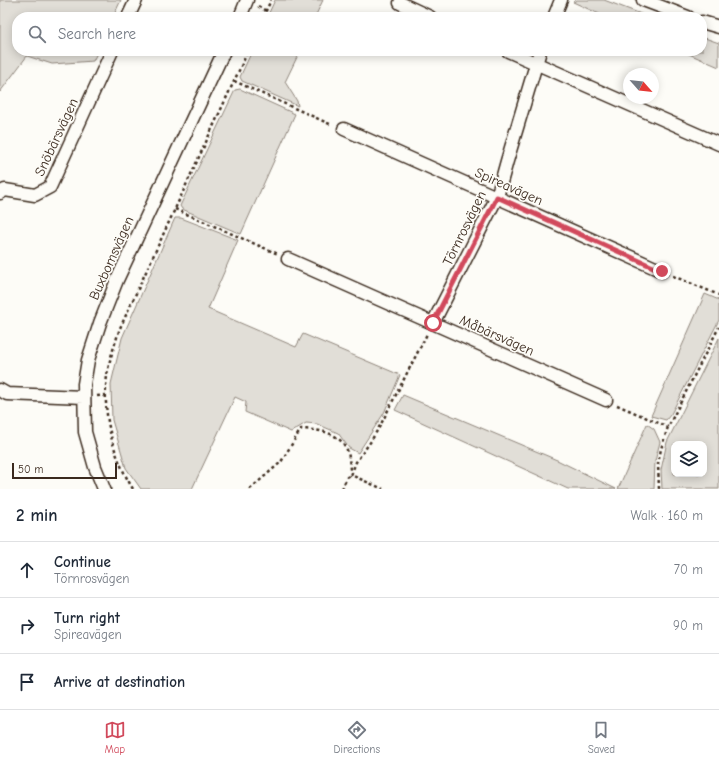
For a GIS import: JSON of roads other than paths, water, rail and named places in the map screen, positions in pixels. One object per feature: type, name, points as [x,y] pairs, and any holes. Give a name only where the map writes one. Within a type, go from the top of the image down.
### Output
[{"type":"street","points":[[130,12],[136,0]]},
{"type":"street","points":[[242,12],[247,0]]},
{"type":"street","points":[[556,12],[561,0]]},
{"type":"street","points":[[642,0],[674,12]]},
{"type":"street","points":[[400,3],[419,12]]},
{"type":"street","points":[[707,23],[719,27]]},
{"type":"street","name":"Snöbärsvägen","points":[[0,193],[5,190],[35,195],[50,187],[110,56]]},
{"type":"street","name":"Buxbomsvägen","points":[[99,487],[86,432],[84,384],[88,360],[102,316],[117,280],[222,56]]},
{"type":"street","points":[[538,57],[719,144]]},
{"type":"street","name":"Törnrosvägen","points":[[433,323],[497,197],[538,57]]},
{"type":"street","name":"Spireavägen","points":[[344,129],[662,271]]},
{"type":"street","name":"Måbärsvägen","points":[[288,259],[606,400]]},
{"type":"street","points":[[0,390],[7,394],[84,397]]}]
